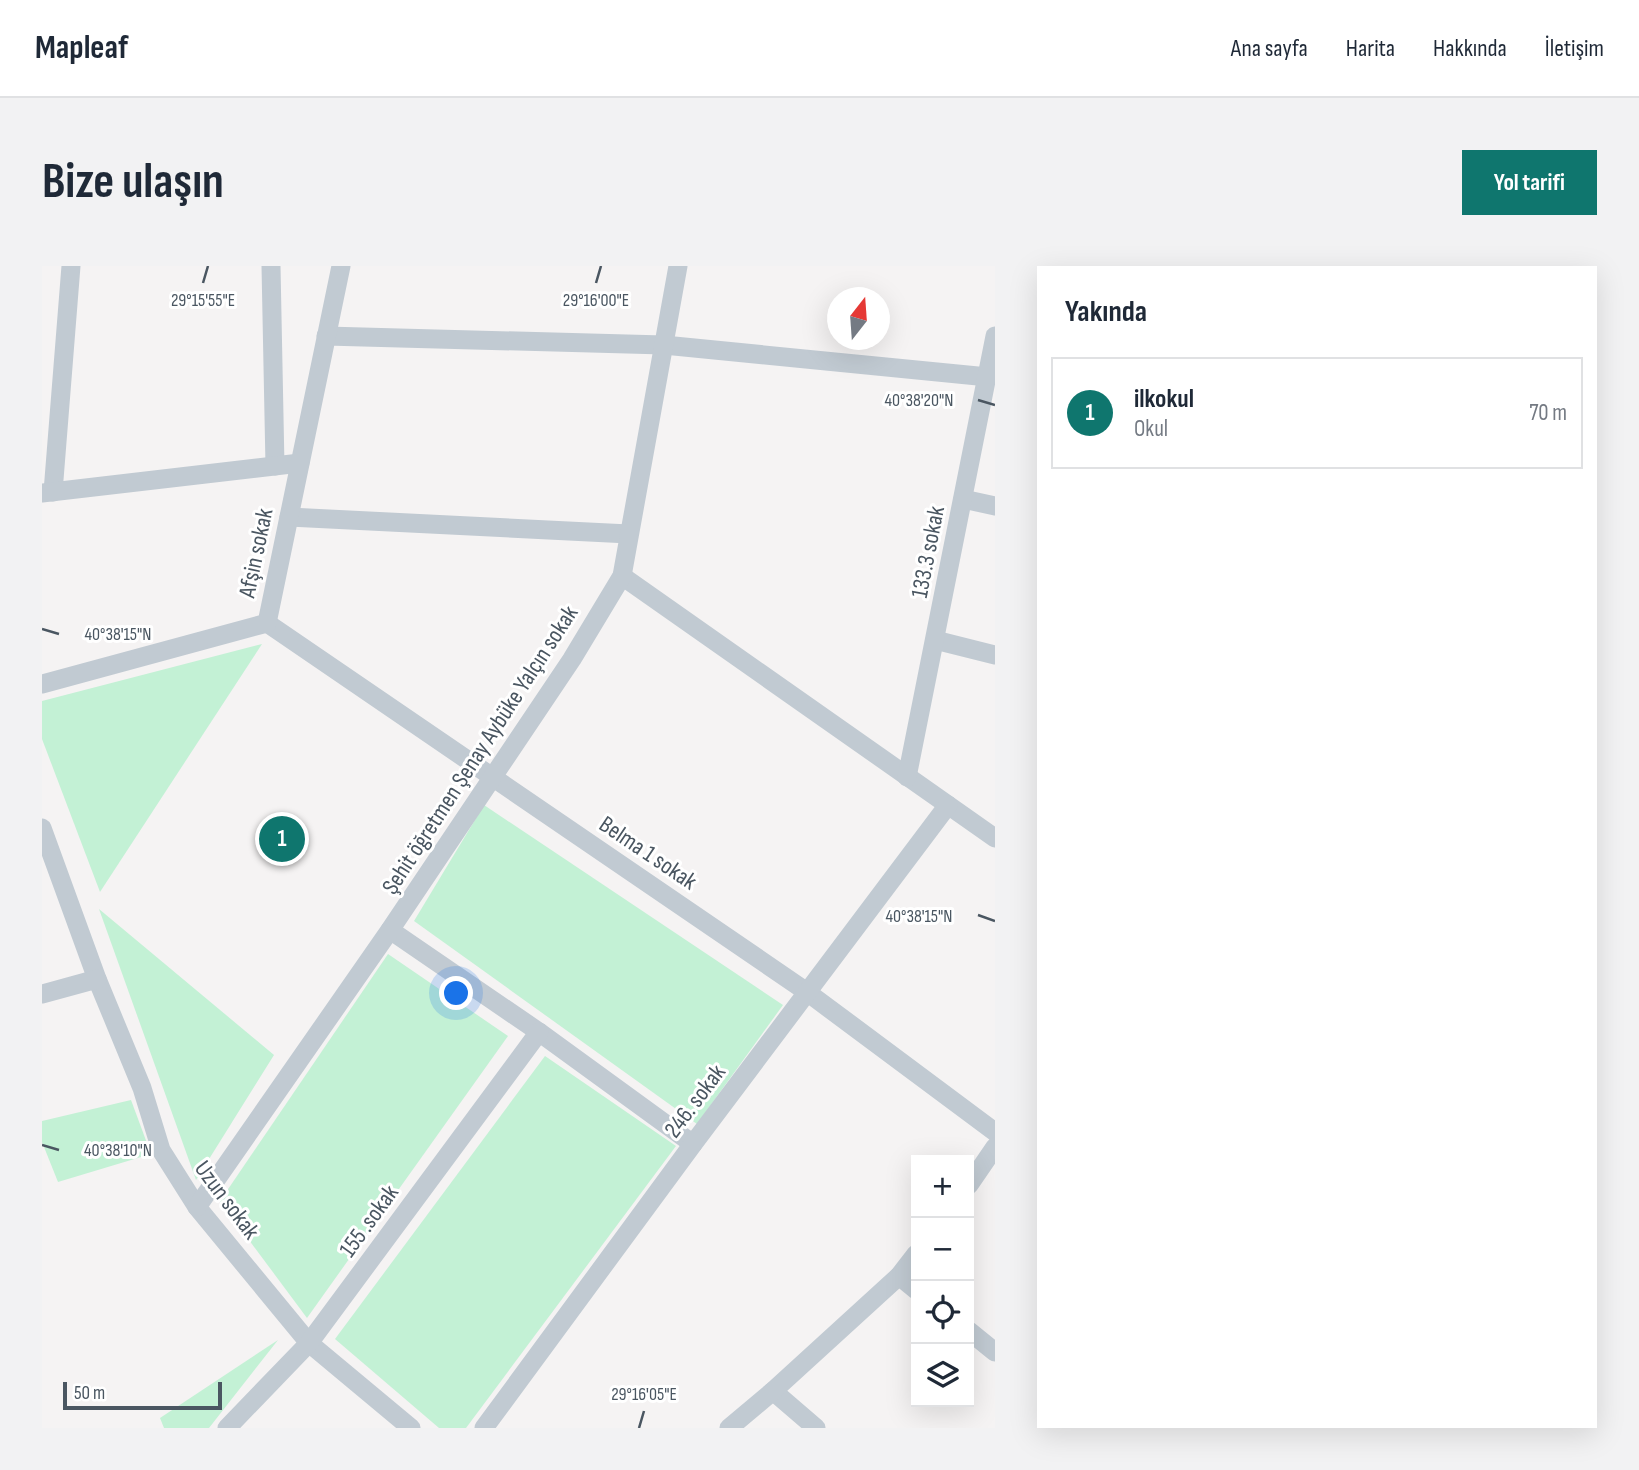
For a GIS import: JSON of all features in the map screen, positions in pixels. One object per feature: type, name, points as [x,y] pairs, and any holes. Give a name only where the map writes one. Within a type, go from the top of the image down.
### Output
[{"type":"street","points":[[71,266],[48,492],[300,463]]},
{"type":"street","points":[[271,266],[275,466]]},
{"type":"street","name":"Afşin sokak","points":[[42,684],[267,623],[341,266]]},
{"type":"street","name":"Şehit öğretmen Şenay Aybüke Yalçın sokak","points":[[197,1207],[390,930],[572,659],[622,576],[678,266]]},
{"type":"street","points":[[326,336],[664,345],[988,377]]},
{"type":"street","name":"133.3 sokak","points":[[907,777],[995,336]]},
{"type":"street","points":[[963,499],[995,506]]},
{"type":"street","points":[[289,517],[629,534]]},
{"type":"street","points":[[622,576],[995,838]]},
{"type":"street","name":"Belma 1 sokak","points":[[267,623],[807,992],[995,1132]]},
{"type":"street","points":[[935,640],[995,655]]},
{"type":"street","name":"246. sokak","points":[[485,1428],[693,1144],[948,805]]},
{"type":"street","name":"Uzun sokak","points":[[42,828],[97,979],[142,1088],[161,1150],[197,1207],[309,1343],[411,1428]]},
{"type":"street","points":[[390,930],[539,1032],[693,1144]]},
{"type":"street","points":[[42,994],[97,979]]},
{"type":"street","name":"155 .sokak","points":[[227,1428],[309,1343],[539,1032]]},
{"type":"street","points":[[974,1178],[995,1147]]},
{"type":"street","points":[[729,1428],[899,1276],[911,1260]]},
{"type":"street","points":[[899,1276],[911,1286]]},
{"type":"street","points":[[974,1335],[995,1352]]},
{"type":"street","points":[[773,1391],[816,1428]]},
{"type":"green space","points":[[262,644],[100,892],[42,739],[42,701]]},
{"type":"green space","points":[[484,805],[783,1005],[697,1124],[414,921]]},
{"type":"green space","points":[[99,909],[274,1055],[196,1180]]},
{"type":"green space","points":[[388,954],[508,1036],[307,1318],[220,1201]]},
{"type":"green space","points":[[545,1056],[676,1146],[466,1428],[439,1428],[335,1339]]},
{"type":"green space","points":[[131,1100],[151,1154],[58,1182],[42,1142],[42,1121]]},
{"type":"green space","points":[[278,1340],[209,1428],[164,1428],[160,1418]]},
{"type":"place","name":"ilkokul","points":[[282,839]]}]
